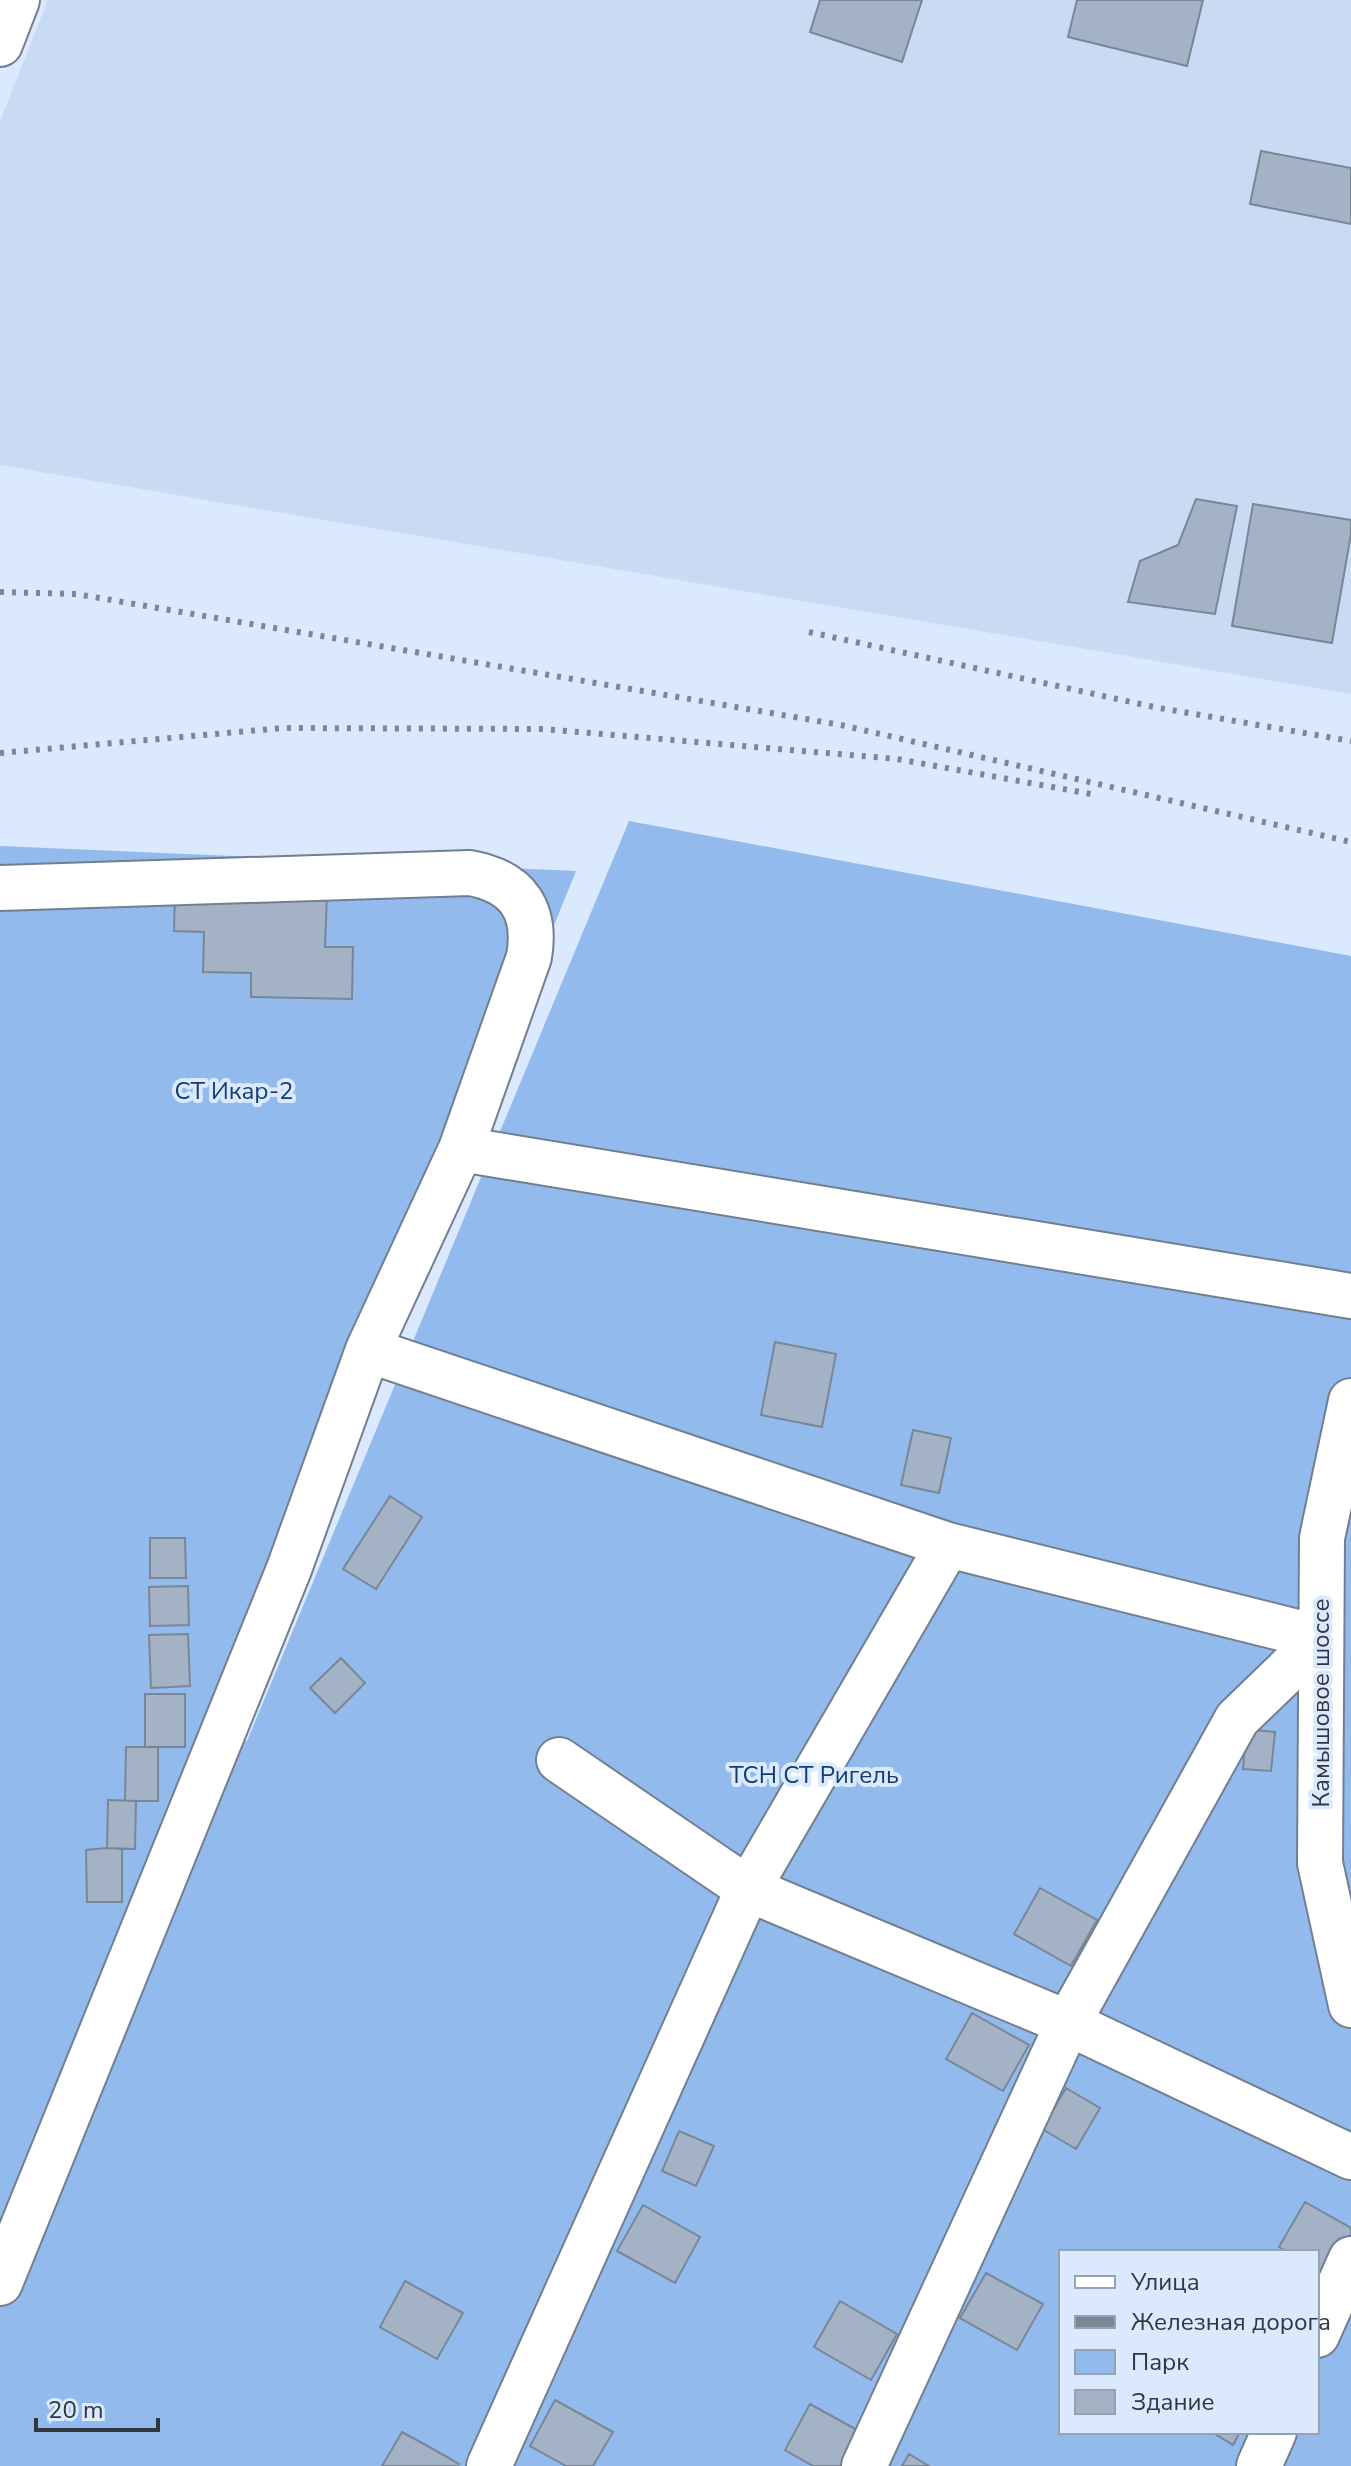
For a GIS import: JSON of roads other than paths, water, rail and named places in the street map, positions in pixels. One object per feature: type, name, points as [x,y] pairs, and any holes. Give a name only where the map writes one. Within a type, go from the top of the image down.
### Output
[{"type":"street","points":[[0,44],[17,0]]},
{"type":"street","points":[[0,888],[470,873],[490,877],[507,886],[530,918],[532,937],[529,957],[461,1149],[368,1350],[289,1569],[0,2283]]},
{"type":"street","points":[[461,1149],[1351,1296]]},
{"type":"street","points":[[368,1350],[948,1545],[1321,1638]]},
{"type":"street","name":"Камышовое шоссе","points":[[1351,1401],[1322,1538],[1321,1638],[1336,1862],[1351,2005]]},
{"type":"street","points":[[489,2466],[748,1889],[948,1545]]},
{"type":"street","points":[[864,2466],[1068,2023],[1237,1719],[1321,1638]]},
{"type":"street","points":[[559,1760],[748,1889],[1068,2023],[1351,2157]]},
{"type":"street","points":[[1319,2331],[1351,2259]]},
{"type":"street","points":[[1259,2466],[1273,2434]]},
{"type":"railway","points":[[0,592],[76,594],[841,725],[1351,842]]},
{"type":"railway","points":[[809,632],[1154,707],[1351,741]]},
{"type":"railway","points":[[0,753],[283,728],[543,729],[897,759],[1091,794]]},
{"type":"park label","name":"СТ Икар-2","points":[[234,1091]]},
{"type":"park label","name":"ТСН СТ Ригель","points":[[814,1775]]}]
